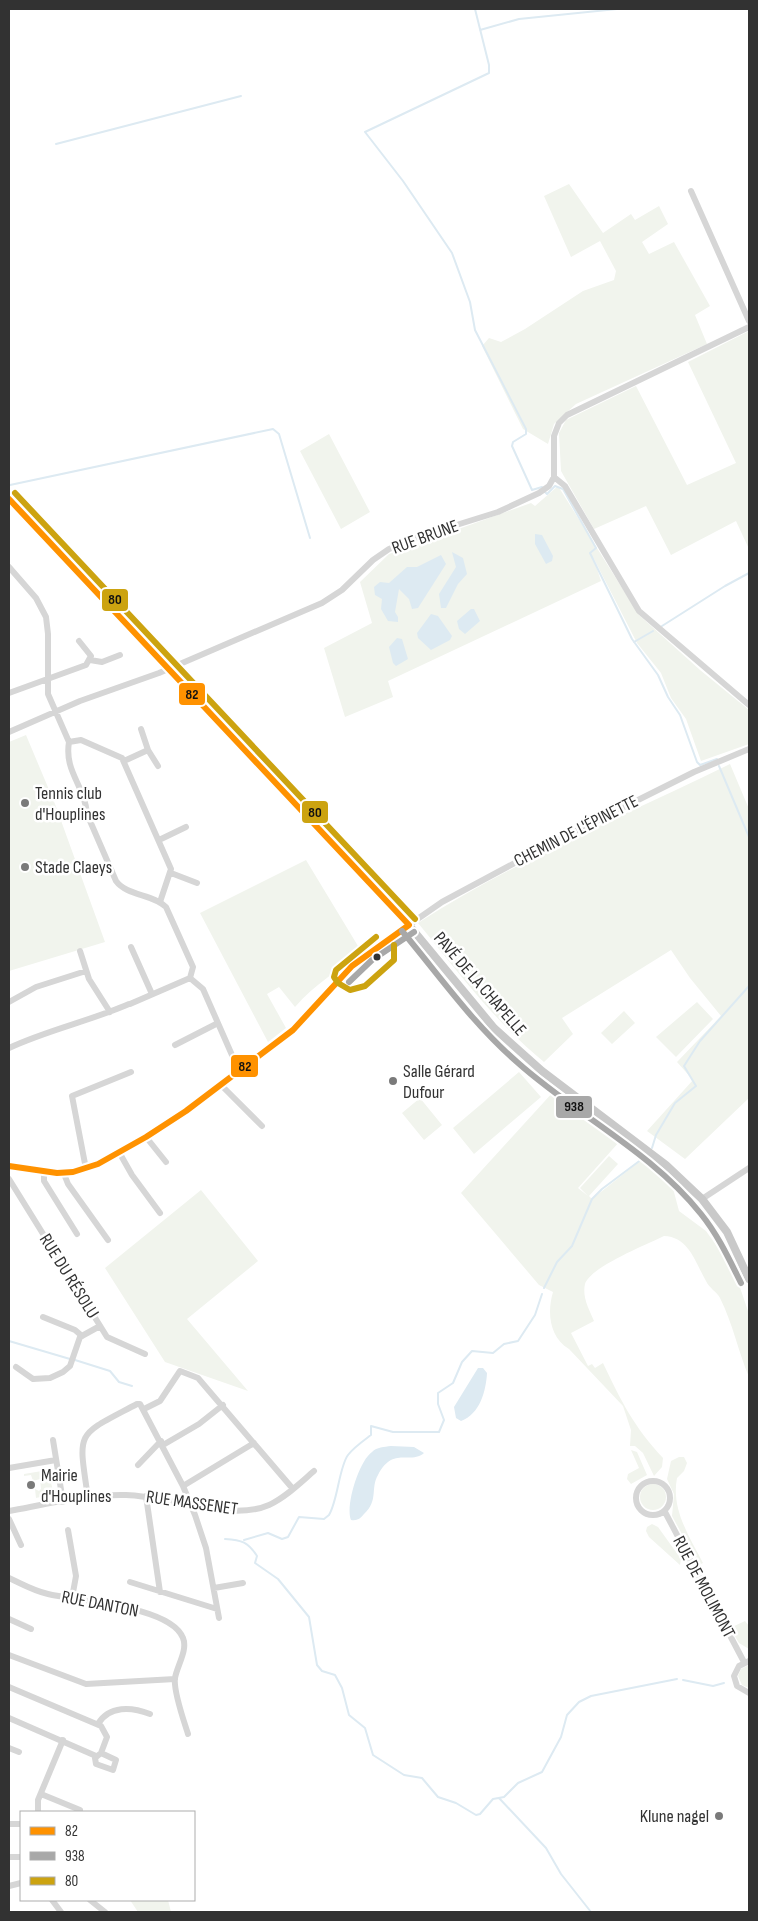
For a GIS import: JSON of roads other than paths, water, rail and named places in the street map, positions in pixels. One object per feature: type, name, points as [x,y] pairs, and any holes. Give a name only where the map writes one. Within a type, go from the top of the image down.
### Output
[{"type":"main road","name":"PAVÉ DE LA CHAPELLE","points":[[9,499],[409,925],[476,1008],[514,1047],[542,1071],[675,1172],[702,1198],[730,1237],[749,1279]]},
{"type":"street","points":[[691,191],[749,321]]},
{"type":"street","points":[[749,327],[567,415],[559,423],[554,436],[554,477],[565,486],[639,611],[749,705]]},
{"type":"street","name":"RUE BRUNE","points":[[9,732],[169,668],[327,600],[347,586],[384,552],[411,540],[519,504],[543,491],[554,477]]},
{"type":"street","points":[[9,567],[34,594],[46,617],[48,634],[48,694],[69,742],[68,761],[86,803],[87,814],[116,881],[122,887],[160,902],[168,909],[193,967],[190,978]]},
{"type":"street","points":[[9,693],[83,666],[90,660],[90,653],[79,641]]},
{"type":"street","points":[[90,660],[102,662],[120,655]]},
{"type":"street","points":[[141,729],[148,750],[158,766]]},
{"type":"street","points":[[69,742],[84,741],[118,754],[124,761],[172,873],[160,902]]},
{"type":"street","name":"CHEMIN DE L'ÉPINETTE","points":[[9,1166],[64,1174],[86,1169],[120,1152],[146,1137],[221,1085],[297,1026],[360,959],[472,884],[694,772],[749,749]]},
{"type":"street","points":[[124,761],[148,750]]},
{"type":"street","points":[[159,840],[186,827]]},
{"type":"street","points":[[172,873],[197,883]]},
{"type":"street","points":[[130,947],[152,994]]},
{"type":"street","points":[[80,951],[93,986],[110,1012]]},
{"type":"street","points":[[9,1002],[36,987],[86,971]]},
{"type":"street","points":[[9,1047],[110,1012],[190,978]]},
{"type":"street","points":[[190,978],[202,987],[239,1071]]},
{"type":"street","points":[[175,1045],[218,1023]]},
{"type":"street","points":[[86,1169],[72,1096],[132,1072]]},
{"type":"street","points":[[221,1085],[262,1126]]},
{"type":"street","points":[[146,1137],[166,1162]]},
{"type":"street","points":[[120,1152],[132,1175],[160,1213]]},
{"type":"street","points":[[702,1198],[749,1168]]},
{"type":"street","points":[[44,1172],[44,1181],[77,1234]]},
{"type":"street","points":[[64,1174],[68,1184],[108,1240]]},
{"type":"street","name":"RUE DU RÉSOLU","points":[[9,1178],[100,1326],[112,1341],[145,1354]]},
{"type":"street","points":[[43,1317],[75,1330],[82,1336]]},
{"type":"street","points":[[16,1367],[31,1378],[47,1378],[64,1372],[71,1364],[74,1352],[82,1336],[100,1326]]},
{"type":"street","points":[[144,1409],[160,1400],[180,1371],[200,1380],[293,1489]]},
{"type":"street","points":[[88,1498],[81,1452],[85,1436],[94,1427],[137,1404],[142,1405],[191,1504],[204,1542],[219,1618]]},
{"type":"street","points":[[138,1465],[162,1443],[200,1424],[222,1405]]},
{"type":"street","points":[[53,1440],[63,1502]]},
{"type":"street","points":[[183,1486],[254,1443]]},
{"type":"street","points":[[9,1468],[56,1460]]},
{"type":"street","name":"RUE MASSENET","points":[[9,1511],[116,1495],[146,1496],[230,1511],[251,1511],[269,1505],[293,1489],[314,1471]]},
{"type":"street","points":[[652,1481],[664,1485],[670,1495],[665,1512],[653,1516],[642,1512],[636,1498],[640,1487],[652,1481]]},
{"type":"street","points":[[146,1496],[160,1592]]},
{"type":"street","name":"RUE DE MOLIMONT","points":[[665,1512],[746,1662]]},
{"type":"street","points":[[9,1519],[21,1545]]},
{"type":"street","points":[[68,1530],[75,1572],[72,1598]]},
{"type":"street","name":"RUE DANTON","points":[[9,1578],[43,1593],[129,1608],[149,1614],[174,1626],[184,1639],[184,1647],[175,1679]]},
{"type":"street","points":[[130,1582],[217,1609]]},
{"type":"street","points":[[214,1588],[244,1583]]},
{"type":"street","points":[[9,1619],[31,1629]]},
{"type":"street","points":[[9,1655],[86,1684],[175,1679],[188,1734]]},
{"type":"street","points":[[746,1662],[736,1670],[734,1681],[741,1690],[749,1693]]},
{"type":"street","points":[[9,1687],[98,1724],[105,1730],[107,1737],[98,1754],[9,1718]]},
{"type":"street","points":[[98,1724],[105,1714],[111,1711],[135,1709],[150,1714]]},
{"type":"street","points":[[38,1811],[38,1801],[61,1739]]},
{"type":"street","points":[[9,1748],[19,1752]]},
{"type":"street","points":[[41,1794],[80,1810]]},
{"type":"street","points":[[53,1901],[61,1912]]},
{"type":"street","points":[[91,1901],[105,1912]]},
{"type":"waterway","points":[[475,9],[489,65],[489,73],[365,132],[403,181],[452,253],[470,302],[475,330],[526,429],[526,434],[513,442],[512,446],[532,490],[542,487]]},
{"type":"waterway","points":[[480,30],[519,19],[617,9]]},
{"type":"waterway","points":[[56,144],[241,96]]},
{"type":"waterway","points":[[10,485],[273,429],[279,434],[310,538]]},
{"type":"waterway","points":[[545,492],[547,494],[555,486],[563,489],[596,548],[590,553],[632,639],[658,675],[668,697],[680,715],[697,762],[700,765],[717,759]]},
{"type":"waterway","points":[[662,626],[749,573]]},
{"type":"waterway","points":[[634,642],[653,631]]},
{"type":"waterway","points":[[719,766],[749,837]]},
{"type":"waterway","points":[[652,1148],[656,1135],[675,1103],[696,1086],[684,1066],[700,1041],[749,986]]},
{"type":"waterway","points":[[544,1288],[557,1262],[572,1246],[592,1199],[602,1189],[646,1156]]},
{"type":"waterway","points":[[244,1540],[268,1533],[282,1539],[288,1537],[299,1517],[324,1519],[329,1515],[345,1460],[353,1449],[371,1435],[371,1426],[393,1432],[439,1432],[444,1420],[438,1404],[438,1393],[453,1383],[462,1362],[472,1351],[493,1353],[504,1344],[518,1341],[535,1315],[542,1294]]},
{"type":"waterway","points":[[9,1341],[70,1359]]},
{"type":"waterway","points":[[75,1360],[110,1371],[119,1382],[132,1386]]},
{"type":"waterway","points":[[225,1539],[240,1541],[251,1548],[257,1556],[255,1563],[278,1579],[309,1617],[317,1665],[322,1671],[335,1675],[342,1688],[349,1715],[365,1728],[373,1755],[404,1775],[422,1778],[438,1797],[456,1803],[476,1815],[480,1814],[493,1799],[504,1797],[518,1783],[542,1772],[561,1737],[567,1715],[579,1702],[591,1696],[677,1679]]},
{"type":"waterway","points":[[683,1680],[713,1686],[724,1683]]},
{"type":"waterway","points":[[499,1798],[546,1848],[561,1874],[591,1912]]},
{"type":"place","name":"Tennis club d'Houplines","points":[[25,803]]},
{"type":"place","name":"Stade Claeys","points":[[25,867]]},
{"type":"place","name":"Salle Gérard Dufour","points":[[393,1081]]},
{"type":"place","name":"Mairie d'Houplines","points":[[31,1485]]},
{"type":"place","name":"Klune nagel","points":[[719,1816]]}]
